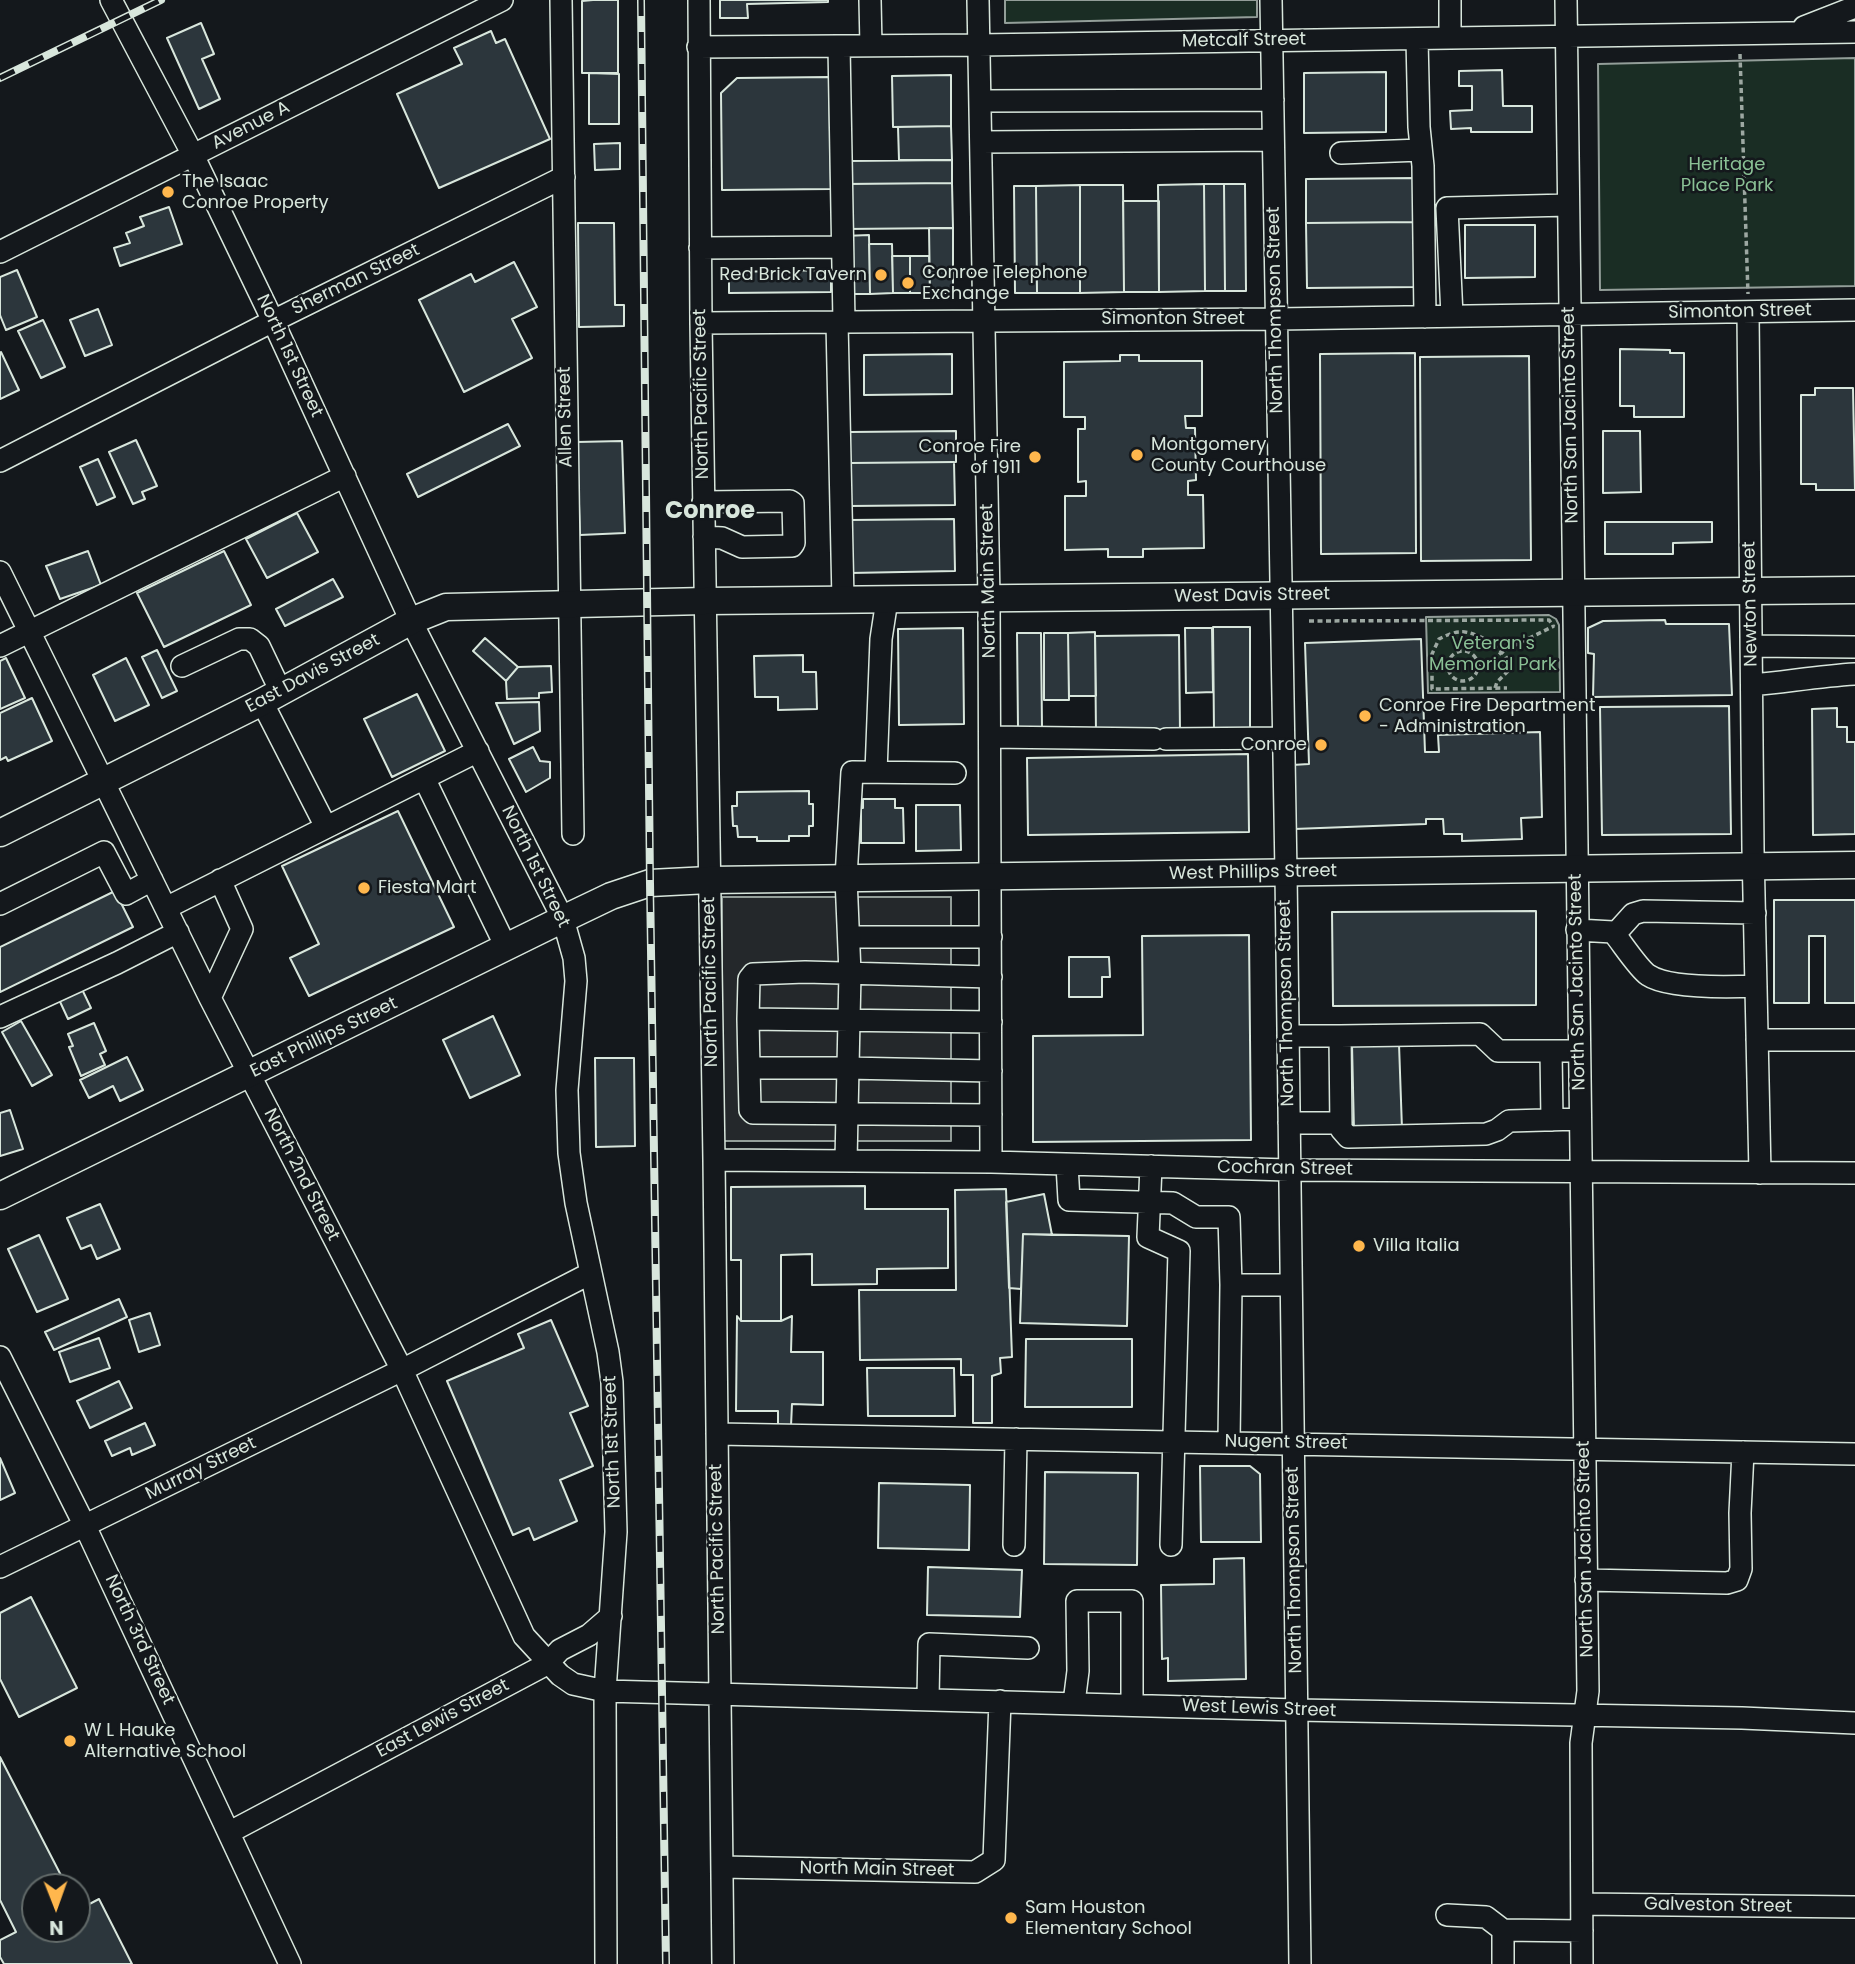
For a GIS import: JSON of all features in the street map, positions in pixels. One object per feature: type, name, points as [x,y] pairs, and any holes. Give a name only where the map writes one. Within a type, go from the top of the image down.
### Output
[{"type":"main road","name":"West Davis Street","points":[[649,603],[1855,590]]},
{"type":"main road","name":"East Davis Street","points":[[0,833],[272,697],[411,621],[446,607],[649,603]]},
{"type":"main road","name":"West Phillips Street","points":[[650,883],[709,880],[1855,865]]},
{"type":"main road","name":"East Phillips Street","points":[[0,1196],[563,919],[611,896],[650,883]]},
{"type":"street","name":"North 1st Street","points":[[111,0],[193,155],[273,321],[411,621],[563,919],[575,958],[576,981],[567,1090],[569,1153],[576,1203],[612,1382],[616,1531],[605,1691],[606,1964]]},
{"type":"street","name":"Avenue A","points":[[0,252],[502,0]]},
{"type":"street","name":"Allen Street","points":[[561,0],[573,834]]},
{"type":"street","name":"North Pacific Street","points":[[699,0],[703,502],[723,1964]]},
{"type":"street","points":[[870,0],[871,46]]},
{"type":"street","name":"North Main Street","points":[[978,0],[989,599],[991,1162]]},
{"type":"street","name":"North Thompson Street","points":[[1271,0],[1286,873],[1300,1964]]},
{"type":"street","points":[[1450,0],[1450,38]]},
{"type":"street","name":"North San Jacinto Street","points":[[1566,0],[1588,1691],[1581,1743],[1582,1964]]},
{"type":"street","points":[[1789,33],[1855,7]]},
{"type":"street","name":"Metcalf Street","points":[[698,47],[1855,32]]},
{"type":"street","points":[[1418,38],[1425,317]]},
{"type":"street","points":[[839,46],[843,600]]},
{"type":"street","points":[[980,101],[1273,100]]},
{"type":"street","points":[[981,142],[1273,140]]},
{"type":"street","points":[[1342,153],[1421,150]]},
{"type":"street","name":"Sherman Street","points":[[0,461],[273,321],[564,177]]},
{"type":"street","points":[[1452,316],[1447,208],[1568,205]]},
{"type":"street","points":[[700,248],[842,247]]},
{"type":"street","name":"Simonton Street","points":[[701,323],[1425,317],[1855,310]]},
{"type":"street","name":"Newton Street","points":[[1748,312],[1760,1173]]},
{"type":"street","points":[[0,646],[345,476]]},
{"type":"street","points":[[703,502],[790,500],[793,503],[794,543],[792,546],[743,547],[722,538],[704,537]]},
{"type":"street","name":"North 2nd Street","points":[[0,572],[210,998],[402,1370],[524,1636],[547,1664]]},
{"type":"street","points":[[876,772],[881,639],[887,600]]},
{"type":"street","points":[[182,666],[239,639],[250,639],[259,646],[272,697],[326,827]]},
{"type":"street","points":[[1752,646],[1855,647]]},
{"type":"street","points":[[1752,685],[1805,677],[1855,674]]},
{"type":"street","points":[[990,737],[1283,738]]},
{"type":"street","points":[[166,908],[478,751]]},
{"type":"street","points":[[846,1161],[850,973],[846,878],[852,772],[956,773]]},
{"type":"street","points":[[424,778],[506,947]]},
{"type":"street","points":[[0,904],[104,852],[126,894],[152,880]]},
{"type":"street","points":[[210,998],[242,929],[220,880]]},
{"type":"street","points":[[1615,934],[1633,914],[1643,911],[1755,913]]},
{"type":"street","points":[[1577,930],[1604,930],[1615,934],[1648,974],[1656,978],[1712,987],[1756,986]]},
{"type":"street","points":[[0,1017],[178,932]]},
{"type":"street","points":[[849,937],[992,937]]},
{"type":"street","points":[[991,977],[850,973],[753,974],[749,979],[748,1024],[750,1110],[753,1113],[991,1115]]},
{"type":"street","points":[[712,1030],[748,1024],[849,1020],[991,1023]]},
{"type":"street","points":[[1288,1036],[1480,1034],[1497,1051],[1579,1051]]},
{"type":"street","points":[[1340,1036],[1341,1129],[1348,1137],[1486,1134],[1509,1121],[1580,1119]]},
{"type":"street","points":[[1757,1040],[1855,1040]]},
{"type":"street","points":[[1551,1051],[1552,1120]]},
{"type":"street","points":[[749,1068],[991,1071]]},
{"type":"street","points":[[1289,1123],[1341,1123]]},
{"type":"street","points":[[1399,1171],[1403,1136]]},
{"type":"street","name":"Cochran Street","points":[[714,1160],[991,1162],[1289,1170],[1855,1173]]},
{"type":"street","points":[[1067,1165],[1069,1200],[1173,1203],[1196,1217],[1229,1217],[1229,1442]]},
{"type":"street","points":[[1151,1166],[1148,1237],[1179,1251],[1171,1545]]},
{"type":"street","name":"Murray Street","points":[[0,1567],[402,1370],[591,1273]]},
{"type":"street","points":[[1231,1284],[1291,1285]]},
{"type":"street","name":"North 3rd Street","points":[[0,1357],[85,1526],[290,1964]]},
{"type":"street","name":"Nugent Street","points":[[717,1434],[1294,1442],[1855,1454]]},
{"type":"street","points":[[1014,1545],[1016,1439]]},
{"type":"street","points":[[1586,1580],[1727,1583],[1737,1580],[1741,1569],[1743,1452]]},
{"type":"street","points":[[1074,1703],[1078,1671],[1077,1601],[1132,1601],[1132,1705]]},
{"type":"street","name":"East Lewis Street","points":[[230,1832],[547,1664],[560,1650],[589,1635],[611,1616]]},
{"type":"street","points":[[928,1699],[929,1644],[1028,1648]]},
{"type":"street","points":[[547,1664],[573,1684],[605,1691]]},
{"type":"street","name":"West Lewis Street","points":[[605,1691],[1297,1710],[1742,1718],[1855,1723]]},
{"type":"street","name":"North Main Street","points":[[722,1867],[975,1872],[994,1860],[1000,1701]]},
{"type":"street","name":"Galveston Street","points":[[1582,1904],[1855,1907]]},
{"type":"street","points":[[1447,1915],[1486,1917],[1503,1930],[1582,1931]]},
{"type":"street","points":[[1503,1930],[1503,1964]]},
{"type":"path","points":[[1739,34],[1748,312]]},
{"type":"path","points":[[1309,621],[1549,620],[1554,626],[1503,652],[1490,664],[1478,667]]},
{"type":"path","points":[[1468,632],[1469,621]]},
{"type":"path","points":[[1495,688],[1497,682],[1511,668],[1503,652],[1468,632],[1439,639],[1432,654],[1432,689],[1507,688]]},
{"type":"path","points":[[1431,663],[1448,666],[1455,678],[1465,680],[1473,677],[1478,667],[1475,656],[1462,652],[1454,654],[1448,666]]},
{"type":"path","points":[[1465,680],[1465,688]]},
{"type":"green space","points":[[1005,0],[1257,0],[1257,17],[1005,23]]},
{"type":"green space","name":"Heritage Place Park","points":[[1855,58],[1855,286],[1600,290],[1598,64]]},
{"type":"green space","name":"Veteran's Memorial Park","points":[[1549,615],[1556,619],[1559,625],[1560,692],[1428,693],[1426,617]]},
{"type":"shaded area","points":[[722,897],[951,897],[951,1141],[722,1141]]},
{"type":"building","points":[[618,0],[618,73],[582,73],[582,1]]},
{"type":"building","points":[[720,0],[828,2],[747,4],[748,18],[720,18]]},
{"type":"building","points":[[201,23],[214,54],[202,59],[220,99],[199,109],[167,38]]},
{"type":"building","points":[[491,31],[496,43],[505,39],[550,139],[439,188],[397,94],[462,64],[454,48]]},
{"type":"building","points":[[1502,70],[1503,106],[1532,106],[1532,132],[1471,132],[1471,128],[1451,129],[1450,111],[1472,110],[1472,86],[1459,86],[1459,71]]},
{"type":"building","points":[[1386,72],[1386,132],[1304,133],[1304,73]]},
{"type":"building","points":[[589,73],[619,74],[619,124],[589,124]]},
{"type":"building","points":[[951,75],[951,126],[893,127],[892,76]]},
{"type":"building","points":[[829,77],[831,189],[722,190],[721,93],[737,78]]},
{"type":"building","points":[[951,126],[952,160],[899,160],[898,127]]},
{"type":"building","points":[[620,143],[620,169],[595,170],[594,144]]},
{"type":"building","points":[[952,160],[952,183],[849,184],[849,161]]},
{"type":"building","points":[[1416,178],[1417,222],[1306,223],[1306,179]]},
{"type":"building","points":[[952,183],[953,228],[844,229],[843,184]]},
{"type":"building","points":[[1204,184],[1224,184],[1225,291],[1205,291]]},
{"type":"building","points":[[1204,184],[1205,291],[1159,292],[1158,185]]},
{"type":"building","points":[[1224,184],[1245,184],[1246,291],[1225,291]]},
{"type":"building","points":[[1080,185],[1080,293],[1037,293],[1036,186]]},
{"type":"building","points":[[1080,185],[1123,185],[1124,292],[1080,293]]},
{"type":"building","points":[[1014,186],[1036,186],[1037,293],[1015,293]]},
{"type":"building","points":[[1123,201],[1159,201],[1159,292],[1124,292]]},
{"type":"building","points":[[169,207],[182,244],[120,266],[114,248],[130,243],[126,233],[144,226],[140,217]]},
{"type":"building","points":[[1417,222],[1417,287],[1307,288],[1306,223]]},
{"type":"building","points":[[578,223],[614,223],[615,305],[624,305],[624,326],[579,327]]},
{"type":"building","points":[[1465,225],[1535,225],[1535,277],[1465,278]]},
{"type":"building","points":[[929,228],[953,228],[953,293],[930,293]]},
{"type":"building","points":[[869,235],[870,294],[845,294],[844,236]]},
{"type":"building","name":"Red Brick Tavern","points":[[869,244],[892,244],[893,293],[870,294]]},
{"type":"building","points":[[892,256],[910,256],[910,293],[893,293]]},
{"type":"building","points":[[910,256],[929,256],[930,293],[910,293]]},
{"type":"building","points":[[514,262],[537,307],[512,319],[532,358],[464,392],[419,300],[471,274],[475,282]]},
{"type":"building","points":[[17,270],[37,317],[6,330],[0,315],[0,277]]},
{"type":"building","points":[[831,270],[831,292],[729,293],[729,272]]},
{"type":"building","points":[[98,309],[112,345],[85,356],[70,320]]},
{"type":"building","points":[[43,320],[65,367],[41,378],[18,331]]},
{"type":"building","points":[[1620,349],[1670,350],[1670,353],[1684,353],[1684,417],[1634,417],[1634,406],[1620,406]]},
{"type":"building","points":[[0,353],[19,390],[0,399]]},
{"type":"building","points":[[1415,353],[1416,553],[1321,554],[1320,354]]},
{"type":"building","points":[[952,354],[952,394],[864,395],[864,355]]},
{"type":"building","name":"Montgomery County Courthouse","points":[[1120,355],[1139,355],[1139,361],[1202,361],[1202,416],[1185,416],[1186,428],[1195,428],[1196,480],[1188,481],[1188,495],[1203,495],[1204,548],[1143,549],[1143,557],[1108,557],[1108,549],[1065,550],[1065,496],[1086,496],[1086,481],[1078,482],[1078,429],[1085,429],[1085,417],[1064,417],[1064,362],[1120,361]]},
{"type":"building","points":[[1529,356],[1531,560],[1421,561],[1420,357]]},
{"type":"building","points":[[1815,388],[1853,388],[1855,490],[1816,490],[1816,484],[1801,484],[1801,395],[1815,395]]},
{"type":"building","points":[[508,424],[520,446],[418,497],[407,474]]},
{"type":"building","points":[[956,431],[956,462],[850,463],[850,432]]},
{"type":"building","points":[[1603,431],[1640,431],[1641,492],[1603,493]]},
{"type":"building","points":[[136,440],[157,486],[142,492],[145,499],[133,504],[109,452]]},
{"type":"building","points":[[622,441],[625,533],[580,535],[577,442]]},
{"type":"building","points":[[98,459],[115,497],[97,505],[80,467]]},
{"type":"building","points":[[954,462],[955,505],[850,506],[850,463]]},
{"type":"building","points":[[297,513],[318,552],[267,578],[246,539]]},
{"type":"building","points":[[954,519],[955,571],[850,573],[850,520]]},
{"type":"building","points":[[1605,522],[1712,522],[1712,542],[1673,543],[1673,554],[1605,554]]},
{"type":"building","points":[[88,551],[101,585],[60,599],[46,566]]},
{"type":"building","points":[[224,551],[251,605],[164,647],[137,593]]},
{"type":"building","points":[[333,579],[343,597],[285,626],[276,609]]},
{"type":"building","points":[[1665,620],[1666,624],[1729,624],[1732,695],[1593,697],[1594,654],[1588,653],[1588,628],[1603,621]]},
{"type":"building","points":[[1213,627],[1250,627],[1250,731],[1214,732]]},
{"type":"building","points":[[963,628],[964,724],[899,725],[898,629]]},
{"type":"building","points":[[1185,628],[1212,628],[1213,692],[1186,693]]},
{"type":"building","points":[[1095,632],[1096,696],[1069,696],[1068,633]]},
{"type":"building","points":[[1017,633],[1041,633],[1042,728],[1018,728]]},
{"type":"building","points":[[1044,633],[1068,633],[1069,700],[1044,700]]},
{"type":"building","points":[[1179,635],[1180,733],[1096,734],[1095,636]]},
{"type":"building","points":[[485,638],[518,667],[506,681],[473,651]]},
{"type":"building","points":[[1421,639],[1425,752],[1439,752],[1438,735],[1540,732],[1542,817],[1521,818],[1522,839],[1462,841],[1462,834],[1444,834],[1443,819],[1426,819],[1426,824],[1294,829],[1292,765],[1309,764],[1305,643]]},
{"type":"building","points":[[157,650],[177,691],[162,698],[142,657]]},
{"type":"building","points":[[803,655],[803,672],[816,672],[817,709],[778,710],[778,697],[755,697],[754,656]]},
{"type":"building","points":[[6,658],[25,698],[0,709],[0,661]]},
{"type":"building","points":[[126,658],[149,705],[115,721],[93,675]]},
{"type":"building","points":[[551,666],[552,692],[539,693],[539,698],[507,699],[506,681],[518,667]]},
{"type":"building","points":[[417,694],[445,751],[392,777],[364,719]]},
{"type":"building","points":[[32,698],[52,741],[8,761],[6,757],[0,760],[0,713]]},
{"type":"building","points":[[539,702],[540,731],[514,744],[496,703]]},
{"type":"building","points":[[1729,706],[1731,834],[1602,835],[1600,707]]},
{"type":"building","points":[[1837,708],[1837,727],[1847,727],[1847,742],[1855,742],[1855,834],[1813,835],[1812,709]]},
{"type":"building","points":[[533,747],[540,761],[550,762],[550,778],[526,792],[509,759]]},
{"type":"building","points":[[1248,754],[1249,832],[1028,835],[1027,758]]},
{"type":"building","points":[[809,791],[809,804],[813,804],[813,826],[809,826],[809,836],[789,836],[789,841],[757,841],[757,837],[738,837],[737,826],[733,826],[732,806],[737,806],[737,792]]},
{"type":"building","points":[[863,799],[895,799],[895,808],[903,808],[904,843],[861,843]]},
{"type":"building","points":[[916,805],[960,805],[961,850],[916,851]]},
{"type":"building","points":[[398,811],[454,927],[309,996],[290,958],[319,944],[282,866]]},
{"type":"building","points":[[115,891],[133,927],[0,992],[0,947]]},
{"type":"building","points":[[1774,900],[1855,900],[1855,1003],[1825,1003],[1825,936],[1809,936],[1809,1003],[1774,1003]]},
{"type":"building","points":[[1536,911],[1536,1005],[1333,1006],[1332,912]]},
{"type":"building","points":[[1249,935],[1251,1140],[1033,1142],[1033,1036],[1143,1035],[1142,936]]},
{"type":"building","points":[[1069,957],[1109,957],[1110,977],[1102,977],[1102,997],[1069,997]]},
{"type":"building","points":[[79,983],[91,1008],[68,1019],[56,993]]},
{"type":"building","points":[[493,1016],[520,1075],[470,1098],[443,1040]]},
{"type":"building","points":[[21,1021],[52,1075],[32,1086],[2,1032]]},
{"type":"building","points":[[94,1023],[106,1051],[100,1054],[105,1065],[81,1076],[69,1047],[73,1046],[68,1034]]},
{"type":"building","points":[[1399,1044],[1402,1129],[1354,1131],[1352,1045]]},
{"type":"building","points":[[127,1057],[143,1090],[120,1101],[113,1086],[89,1098],[80,1080]]},
{"type":"building","points":[[595,1058],[634,1058],[635,1146],[596,1147]]},
{"type":"building","points":[[10,1110],[23,1149],[0,1156],[0,1113]]},
{"type":"building","points":[[865,1186],[865,1209],[948,1209],[948,1268],[877,1269],[877,1284],[812,1285],[812,1254],[781,1255],[781,1321],[741,1321],[741,1260],[731,1260],[731,1187]]},
{"type":"building","points":[[1006,1189],[1012,1357],[1000,1358],[1001,1373],[992,1376],[992,1423],[973,1423],[973,1375],[961,1375],[961,1359],[860,1360],[859,1290],[956,1290],[955,1190]]},
{"type":"building","points":[[1044,1194],[1052,1235],[1023,1234],[1021,1289],[1009,1288],[1006,1202]]},
{"type":"building","points":[[100,1204],[120,1249],[97,1259],[91,1245],[81,1249],[67,1218]]},
{"type":"building","points":[[1023,1234],[1129,1236],[1127,1326],[1020,1323]]},
{"type":"building","points":[[39,1235],[68,1299],[37,1312],[8,1249]]},
{"type":"building","points":[[119,1299],[127,1317],[54,1350],[45,1332]]},
{"type":"building","points":[[150,1313],[160,1345],[139,1352],[129,1320]]},
{"type":"building","points":[[737,1316],[741,1321],[781,1321],[792,1316],[791,1352],[823,1352],[823,1405],[792,1404],[791,1426],[778,1426],[778,1411],[736,1411]]},
{"type":"building","points":[[551,1320],[588,1406],[570,1413],[593,1466],[560,1480],[577,1521],[534,1540],[529,1528],[513,1535],[447,1381],[524,1348],[518,1334]]},
{"type":"building","points":[[99,1338],[110,1368],[70,1382],[59,1352]]},
{"type":"building","points":[[1026,1339],[1132,1339],[1132,1407],[1025,1407]]},
{"type":"building","points":[[867,1368],[954,1368],[955,1416],[868,1416]]},
{"type":"building","points":[[119,1381],[132,1408],[90,1428],[77,1401]]},
{"type":"building","points":[[145,1423],[155,1445],[132,1455],[130,1448],[112,1456],[105,1441]]},
{"type":"building","points":[[0,1458],[15,1493],[0,1500]]},
{"type":"building","points":[[1200,1466],[1250,1466],[1260,1474],[1261,1542],[1201,1542]]},
{"type":"building","points":[[1045,1472],[1138,1473],[1137,1565],[1044,1564]]},
{"type":"building","points":[[879,1483],[970,1485],[969,1550],[878,1548]]},
{"type":"building","points":[[1244,1558],[1246,1679],[1168,1681],[1168,1658],[1162,1659],[1161,1585],[1214,1584],[1214,1559]]},
{"type":"building","points":[[928,1567],[1022,1570],[1020,1617],[927,1615]]},
{"type":"building","points":[[31,1597],[77,1688],[19,1717],[0,1679],[0,1613]]},
{"type":"building","points":[[0,1757],[60,1873],[21,1873],[21,1943],[91,1943],[91,1903],[99,1899],[132,1964],[4,1964],[0,1957],[0,1940],[16,1932],[0,1900]]},
{"type":"railway","points":[[0,78],[161,0]]},
{"type":"railway","points":[[641,0],[650,883],[666,1964]]},
{"type":"place","name":"The Isaac Conroe Property","points":[[168,192]]},
{"type":"place","name":"Red Brick Tavern","points":[[881,275]]},
{"type":"place","name":"Conroe Telephone Exchange","points":[[908,283]]},
{"type":"place","name":"Montgomery County Courthouse","points":[[1137,455]]},
{"type":"place","name":"Conroe Fire of 1911","points":[[1035,457]]},
{"type":"place","name":"Conroe Fire Department - Administration","points":[[1365,716]]},
{"type":"place","name":"Conroe","points":[[1321,745]]},
{"type":"place","name":"Fiesta Mart","points":[[364,888]]},
{"type":"place","name":"Villa Italia","points":[[1359,1246]]},
{"type":"place","name":"W L Hauke Alternative School","points":[[70,1741]]},
{"type":"place","name":"Sam Houston Elementary School","points":[[1011,1918]]},
{"type":"district","name":"Conroe","points":[[710,512]]}]
